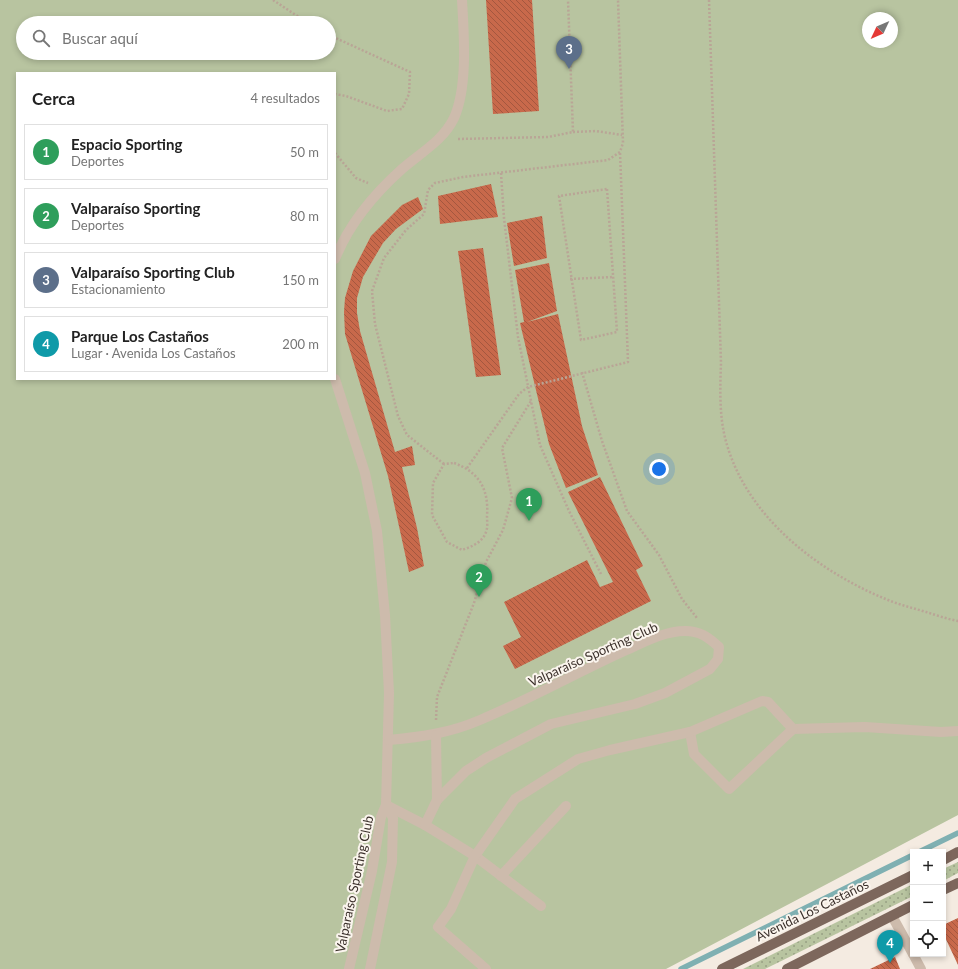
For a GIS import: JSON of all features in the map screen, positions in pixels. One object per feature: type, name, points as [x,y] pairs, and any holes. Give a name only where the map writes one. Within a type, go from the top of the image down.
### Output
[{"type":"main road","points":[[946,858],[958,852]]},
{"type":"main road","name":"Avenida Los Castaños","points":[[722,969],[910,876]]},
{"type":"main road","points":[[946,889],[958,883]]},
{"type":"main road","points":[[787,969],[910,907]]},
{"type":"lane","points":[[336,257],[354,222],[382,189],[403,168],[438,140],[454,118],[463,88],[462,0]]},
{"type":"lane","name":"Valparaíso Sporting Club","points":[[335,380],[365,473],[377,531],[385,615],[389,740],[386,805],[382,817],[372,871],[349,969]]},
{"type":"lane","name":"Valparaíso Sporting Club","points":[[389,740],[436,735],[480,721],[587,668],[657,637],[684,631],[697,633],[707,636],[719,647],[718,658],[710,669],[665,693],[635,704],[551,724],[486,758],[466,771],[437,800],[425,825]]},
{"type":"lane","points":[[486,969],[438,927],[451,909],[475,856],[515,799],[578,760],[610,750],[690,732],[762,701],[768,702],[793,728]]},
{"type":"lane","points":[[690,732],[694,754],[730,789],[793,728],[865,727],[940,732],[958,731]]},
{"type":"lane","name":"Valparaíso Sporting Club","points":[[436,735],[437,800]]},
{"type":"lane","points":[[386,805],[425,825],[475,856],[541,906]]},
{"type":"lane","name":"Valparaíso Sporting Club","points":[[370,969],[392,862],[392,818],[386,805]]},
{"type":"lane","points":[[501,876],[566,806]]},
{"type":"lane","points":[[892,916],[910,949]]},
{"type":"lane","points":[[915,957],[921,969]]},
{"type":"path","points":[[273,0],[297,16]]},
{"type":"path","points":[[568,0],[573,132]]},
{"type":"path","points":[[467,468],[519,394],[528,387],[582,372],[628,362],[620,152],[622,135],[618,0]]},
{"type":"path","points":[[709,0],[721,363],[720,395],[727,444],[741,480],[761,509],[786,538],[832,572],[888,600],[958,621]]},
{"type":"path","points":[[336,38],[410,72],[409,94],[402,109],[388,111],[346,96],[336,94]]},
{"type":"path","points":[[438,140],[548,137],[573,132],[596,131],[622,135]]},
{"type":"path","points":[[444,464],[433,483],[432,515],[446,542],[462,550],[475,545],[486,532],[488,503],[480,480],[467,468],[454,463],[444,464],[407,436],[398,416],[375,324],[372,291],[384,258],[406,230],[424,214],[428,190],[431,187],[447,180],[608,160],[620,152]]},
{"type":"path","points":[[336,154],[356,178],[382,189]]},
{"type":"path","points":[[501,173],[504,218],[518,337],[540,445],[569,511],[601,574]]},
{"type":"path","points":[[607,189],[617,332],[581,340],[570,279],[559,196],[607,189]]},
{"type":"path","points":[[570,279],[613,277]]},
{"type":"path","points":[[582,372],[602,440],[627,511],[659,555],[682,599],[701,623]]},
{"type":"path","points":[[436,735],[436,697],[474,603],[486,562],[502,530],[512,498],[502,448],[531,400]]},
{"type":"green space","points":[[0,0],[958,0],[958,815],[666,969],[0,969]]},
{"type":"green space","points":[[958,862],[958,873],[946,879],[946,868]]},
{"type":"green space","points":[[910,886],[910,897],[765,969],[743,969]]},
{"type":"building","points":[[486,0],[532,0],[539,111],[493,114]]},
{"type":"building","points":[[491,184],[498,217],[440,224],[438,196]]},
{"type":"building","points":[[418,197],[423,209],[396,229],[383,243],[363,277],[357,298],[357,313],[360,331],[395,452],[412,446],[415,465],[402,467],[417,528],[424,566],[409,572],[388,476],[345,334],[344,312],[345,298],[353,271],[371,236],[402,205]]},
{"type":"building","points":[[542,216],[547,258],[514,266],[507,223]]},
{"type":"building","points":[[483,248],[501,375],[476,377],[458,251]]},
{"type":"building","points":[[549,263],[557,311],[527,322],[558,314],[582,426],[598,475],[566,488],[549,444],[520,323],[524,322],[515,270]]},
{"type":"building","points":[[600,477],[643,566],[636,570],[651,601],[515,669],[503,646],[521,637],[504,602],[587,560],[600,587],[613,582],[568,492]]},
{"type":"building","points":[[958,918],[958,965],[946,939],[946,924]]},
{"type":"building","points":[[895,957],[900,969],[870,969]]},
{"type":"waterway","points":[[925,849],[958,833]]},
{"type":"waterway","points":[[681,969],[910,856]]},
{"type":"place","name":"Valparaíso Sporting Club","points":[[569,69]]},
{"type":"place","name":"Espacio Sporting","points":[[529,521]]},
{"type":"place","name":"Valparaíso Sporting","points":[[479,597]]},
{"type":"place","name":"Parque Los Castaños","points":[[890,963]]}]
